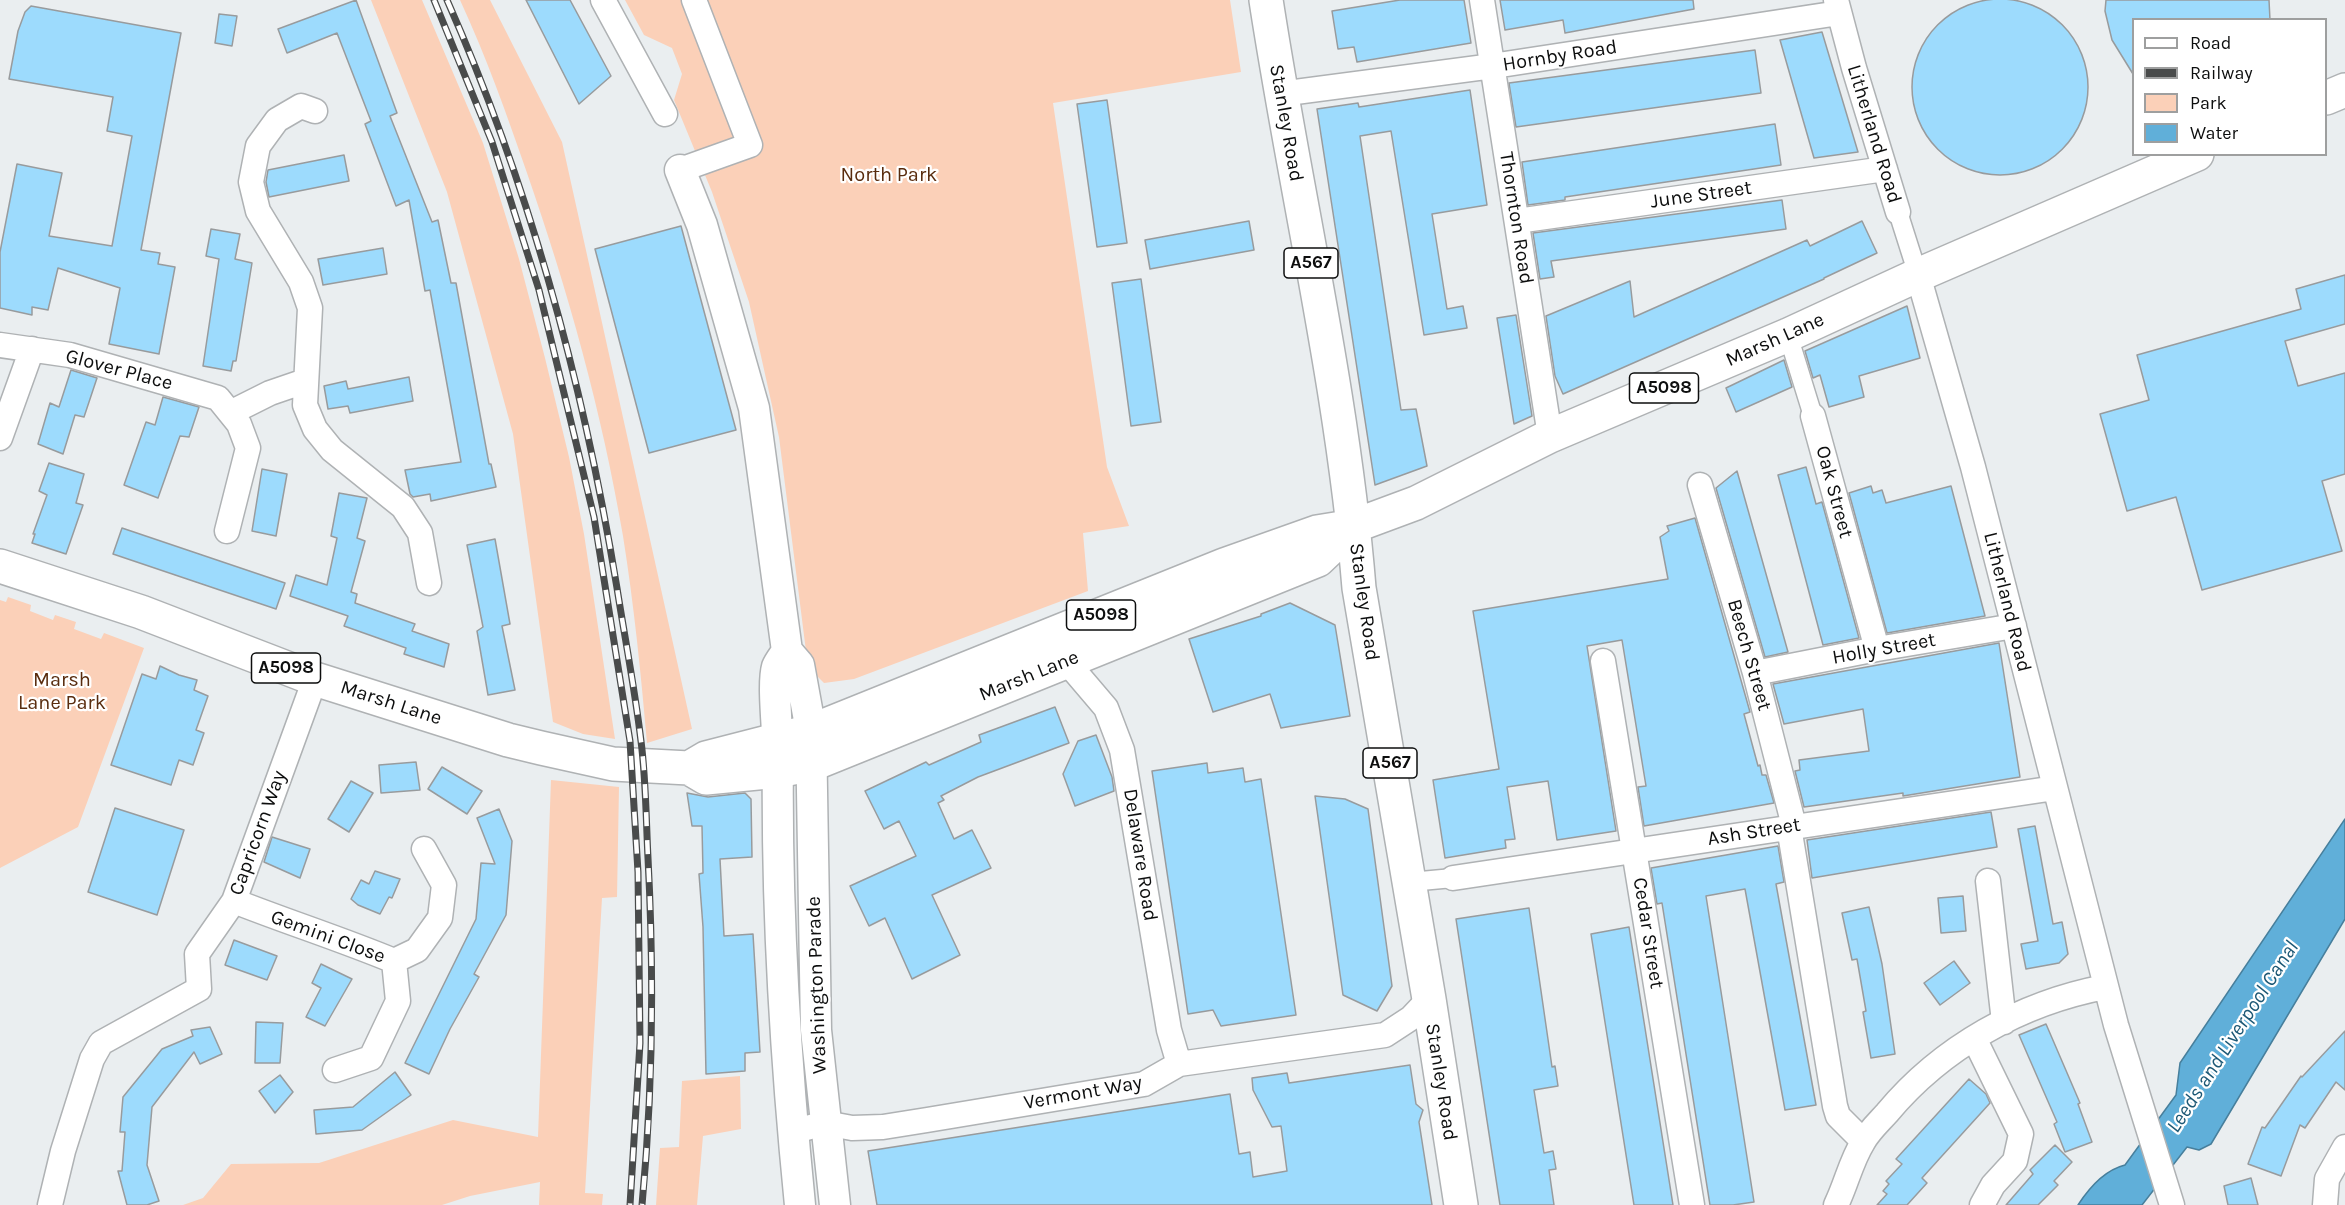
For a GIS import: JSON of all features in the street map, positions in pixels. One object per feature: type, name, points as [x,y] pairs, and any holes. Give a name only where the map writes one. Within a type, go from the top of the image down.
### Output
[{"type":"main road","name":"Stanley Road","points":[[1266,0],[1280,94],[1317,296],[1354,526],[1359,588],[1410,882],[1461,1205]]},
{"type":"main road","points":[[2327,97],[2345,90]]},
{"type":"main road","name":"Marsh Lane","points":[[778,756],[811,731],[1224,565],[1317,532],[1354,526],[1432,496],[1550,436],[1788,335],[1918,275],[2192,156]]},
{"type":"main road","name":"Marsh Lane","points":[[0,566],[141,612],[315,679],[508,740],[613,764],[689,768],[706,758],[778,756],[813,764],[1318,560],[1354,526]]},
{"type":"street","points":[[603,0],[665,114]]},
{"type":"street","points":[[694,0],[750,145],[680,171],[702,225],[754,408],[787,651]]},
{"type":"street","name":"Thornton Road","points":[[1482,0],[1550,436]]},
{"type":"street","name":"Hornby Road","points":[[1280,94],[1492,66],[1837,7]]},
{"type":"street","name":"Litherland Road","points":[[1837,7],[1973,467],[2106,987],[2134,1087],[2172,1205]]},
{"type":"street","points":[[315,111],[301,106],[277,120],[258,146],[251,182],[258,211],[301,282],[310,308],[305,405],[315,429],[332,450],[403,507],[420,533],[429,583]]},
{"type":"street","name":"June Street","points":[[1517,221],[1885,169]]},
{"type":"street","name":"Oak Street","points":[[1788,335],[1813,416],[1877,649]]},
{"type":"street","name":"Glover Place","points":[[0,345],[70,356],[218,398],[239,424],[248,448],[227,531]]},
{"type":"street","points":[[0,438],[32,349]]},
{"type":"street","points":[[230,413],[270,393],[305,381]]},
{"type":"street","name":"Beech Street","points":[[1700,485],[1755,673],[1791,826],[1835,1106],[1838,1116],[1863,1141]]},
{"type":"street","name":"Holly Street","points":[[1755,673],[1877,649],[2014,626]]},
{"type":"street","name":"Washington Parade","points":[[800,1205],[792,1132],[780,943],[777,847],[777,667],[787,651],[799,665],[811,731],[816,1030],[835,1205]]},
{"type":"street","name":"Delaware Road","points":[[1066,661],[1106,708],[1122,750],[1169,1030],[1179,1064]]},
{"type":"street","name":"Cedar Street","points":[[1603,661],[1692,1205]]},
{"type":"street","name":"Capricorn Way","points":[[50,1205],[63,1151],[92,1059],[101,1043],[199,989],[197,954],[234,901],[315,679]]},
{"type":"street","name":"Ash Street","points":[[1453,878],[2055,788]]},
{"type":"street","name":"Gemini Close","points":[[234,901],[341,939],[394,961],[417,950],[440,918],[444,885],[424,849]]},
{"type":"street","points":[[1410,882],[1453,878]]},
{"type":"street","points":[[1988,881],[2004,1022]]},
{"type":"street","points":[[335,1070],[371,1058],[398,1001],[394,961]]},
{"type":"street","points":[[1836,1205],[1863,1141],[1904,1093],[1942,1060],[1974,1038],[2030,1008],[2071,994],[2106,987]]},
{"type":"street","name":"Vermont Way","points":[[792,1132],[825,1123],[852,1128],[883,1127],[1144,1084],[1179,1064],[1385,1035],[1411,1018],[1429,999]]},
{"type":"street","points":[[1974,1038],[2021,1134],[2015,1161],[1993,1185],[1982,1205]]},
{"type":"street","points":[[2325,1205],[2327,1179],[2345,1147]]},
{"type":"green space","points":[[371,0],[422,0],[483,143],[519,259],[569,457],[584,534],[615,739],[583,734],[553,722],[513,434],[447,192]]},
{"type":"green space","points":[[460,0],[490,0],[562,142],[692,729],[647,743],[631,588],[615,490],[594,398],[570,307],[542,217],[496,86]]},
{"type":"green space","name":"North Park","points":[[625,0],[1230,0],[1241,72],[1053,103],[1107,467],[1129,526],[1083,533],[1088,591],[854,679],[824,683],[808,667],[779,437],[749,302],[712,192],[674,100],[682,74],[672,48],[644,35]]},
{"type":"green space","name":"Marsh Lane Park","points":[[8,597],[31,605],[30,611],[53,620],[55,615],[76,622],[74,629],[101,639],[104,633],[144,648],[78,827],[0,868],[0,600],[6,602]]},
{"type":"green space","points":[[551,780],[619,787],[617,897],[602,898],[585,1193],[603,1194],[602,1205],[539,1205],[540,1182],[470,1196],[442,1205],[183,1205],[203,1198],[231,1164],[319,1163],[453,1120],[538,1137]]},
{"type":"green space","points":[[740,1076],[741,1129],[703,1136],[697,1205],[656,1205],[660,1148],[679,1147],[682,1081]]},
{"type":"water","name":"Leeds and Liverpool Canal","points":[[2345,819],[2345,919],[2211,1144],[2199,1150],[2187,1147],[2142,1205],[2078,1205],[2098,1181],[2111,1171],[2125,1165],[2176,1095],[2180,1063]]},
{"type":"building","points":[[2000,-1],[2017,0],[2034,5],[2062,25],[2082,53],[2087,70],[2087,104],[2082,121],[2062,149],[2034,169],[2017,174],[2000,175],[1983,174],[1966,169],[1938,149],[1918,121],[1913,104],[1912,87],[1913,70],[1918,53],[1938,25],[1966,5],[1983,0]]},
{"type":"building","points":[[356,0],[397,113],[390,116],[432,222],[438,220],[451,283],[456,283],[489,464],[491,464],[496,487],[431,501],[430,494],[413,497],[410,494],[405,470],[461,462],[430,290],[425,291],[409,200],[396,206],[365,124],[371,121],[337,33],[287,53],[278,29]]},
{"type":"building","points":[[526,0],[570,0],[611,76],[579,104]]},
{"type":"building","points":[[1400,0],[1464,0],[1471,43],[1357,62],[1354,47],[1338,49],[1332,11]]},
{"type":"building","points":[[1500,0],[1693,0],[1694,9],[1565,33],[1563,20],[1505,30]]},
{"type":"building","points":[[2106,0],[2269,0],[2270,18],[2132,18],[2132,72],[2112,40],[2105,11]]},
{"type":"building","points":[[31,6],[181,33],[141,250],[160,253],[158,264],[175,267],[159,354],[109,344],[120,288],[58,268],[48,310],[32,307],[32,315],[0,308],[0,252],[17,164],[62,173],[49,236],[112,246],[132,136],[107,131],[113,97],[9,79],[18,31],[25,12]]},
{"type":"building","points":[[219,14],[237,16],[232,46],[215,43]]},
{"type":"building","points":[[1822,32],[1858,152],[1814,158],[1780,40]]},
{"type":"building","points":[[1755,50],[1761,93],[1516,127],[1509,83]]},
{"type":"building","points":[[1470,90],[1487,205],[1432,214],[1447,309],[1463,306],[1467,328],[1424,335],[1391,131],[1360,136],[1401,410],[1416,409],[1427,466],[1375,485],[1317,109],[1358,103],[1359,107]]},
{"type":"building","points":[[1107,100],[1127,243],[1097,247],[1077,104]]},
{"type":"building","points":[[1775,124],[1781,165],[1565,197],[1565,200],[1528,205],[1522,162]]},
{"type":"building","points":[[344,155],[349,181],[269,197],[266,182],[268,170]]},
{"type":"building","points":[[1782,200],[1786,229],[1551,261],[1554,277],[1540,279],[1533,233]]},
{"type":"building","points":[[1249,221],[1254,250],[1150,269],[1145,240]]},
{"type":"building","points":[[1862,221],[1877,253],[1824,279],[1563,394],[1555,376],[1546,316],[1630,281],[1634,317],[1807,240],[1810,246]]},
{"type":"building","points":[[681,226],[736,430],[649,453],[595,249]]},
{"type":"building","points":[[211,229],[240,234],[235,259],[252,263],[236,361],[233,361],[231,371],[203,366],[219,259],[206,256]]},
{"type":"building","points":[[383,248],[387,274],[323,285],[318,259]]},
{"type":"building","points":[[2345,275],[2345,324],[2285,341],[2298,386],[2345,373],[2345,474],[2322,481],[2342,551],[2202,590],[2176,497],[2127,511],[2100,414],[2149,400],[2137,355],[2301,309],[2296,289]]},
{"type":"building","points":[[1141,279],[1161,422],[1131,426],[1112,283]]},
{"type":"building","points":[[1907,306],[1920,358],[1859,376],[1864,397],[1829,407],[1820,375],[1813,378],[1805,351]]},
{"type":"building","points":[[1516,315],[1532,416],[1514,424],[1497,318]]},
{"type":"building","points":[[1784,360],[1792,387],[1736,412],[1726,388]]},
{"type":"building","points":[[71,370],[97,378],[84,417],[75,415],[63,454],[38,444],[50,403],[59,407]]},
{"type":"building","points":[[409,377],[413,401],[350,413],[348,406],[328,409],[324,386],[346,381],[348,389]]},
{"type":"building","points":[[163,397],[199,407],[189,437],[180,436],[158,498],[124,485],[146,422],[155,425]]},
{"type":"building","points":[[49,463],[84,474],[76,503],[83,505],[66,554],[32,543],[47,495],[39,491]]},
{"type":"building","points":[[1806,467],[1816,504],[1822,502],[1859,638],[1823,645],[1778,475]]},
{"type":"building","points":[[262,469],[287,474],[276,536],[252,531]]},
{"type":"building","points":[[1737,471],[1788,652],[1765,657],[1716,488]]},
{"type":"building","points":[[1871,486],[1873,493],[1882,490],[1886,503],[1951,486],[1985,616],[1887,633],[1849,493]]},
{"type":"building","points":[[339,493],[367,498],[357,538],[365,541],[351,592],[357,594],[355,603],[415,624],[412,631],[449,644],[444,667],[404,654],[406,648],[344,626],[348,616],[290,596],[296,575],[327,585],[337,538],[331,536]]},
{"type":"building","points":[[1695,518],[1750,712],[1744,714],[1758,766],[1760,765],[1762,775],[1766,775],[1774,803],[1644,826],[1638,787],[1646,786],[1622,640],[1587,646],[1616,831],[1557,840],[1548,781],[1507,787],[1515,839],[1505,840],[1506,848],[1445,858],[1433,780],[1499,769],[1473,611],[1668,579],[1660,537],[1669,531],[1667,526]]},
{"type":"building","points":[[122,528],[285,583],[276,609],[113,554]]},
{"type":"building","points":[[495,539],[510,624],[502,626],[515,690],[488,695],[477,631],[483,627],[467,545]]},
{"type":"building","points":[[1290,603],[1335,625],[1350,716],[1281,728],[1270,694],[1213,712],[1189,639],[1261,616],[1261,614]]},
{"type":"building","points":[[1999,643],[2020,777],[1903,796],[1903,793],[1804,807],[1795,771],[1800,770],[1799,760],[1869,751],[1863,709],[1784,724],[1773,684]]},
{"type":"building","points":[[160,666],[197,680],[194,690],[208,696],[196,730],[204,733],[193,765],[179,760],[171,785],[111,765],[142,674],[156,679]]},
{"type":"building","points":[[1055,707],[1069,743],[978,777],[941,796],[944,800],[938,803],[954,839],[972,830],[991,868],[932,895],[960,955],[912,979],[885,918],[869,926],[850,886],[916,856],[899,821],[884,829],[865,791],[926,762],[929,765],[981,742],[979,735]]},
{"type":"building","points":[[1096,735],[1112,777],[1114,791],[1075,806],[1063,774],[1078,741]]},
{"type":"building","points":[[416,762],[420,790],[381,793],[379,765]]},
{"type":"building","points":[[1207,763],[1208,773],[1243,768],[1245,782],[1261,779],[1296,1015],[1221,1026],[1213,1010],[1188,1014],[1152,771]]},
{"type":"building","points":[[442,767],[482,791],[467,814],[428,789]]},
{"type":"building","points":[[351,781],[373,793],[349,832],[328,819]]},
{"type":"building","points":[[687,793],[708,797],[745,793],[751,799],[752,857],[720,859],[724,936],[753,934],[760,1052],[745,1053],[745,1071],[706,1074],[703,927],[699,874],[703,873],[702,826],[692,826]]},
{"type":"building","points":[[1315,796],[1345,799],[1368,809],[1392,986],[1377,1011],[1343,995]]},
{"type":"building","points":[[115,808],[184,830],[157,915],[88,892]]},
{"type":"building","points":[[499,809],[512,841],[506,915],[474,974],[479,977],[450,1029],[429,1074],[405,1063],[476,919],[481,863],[495,864],[477,818]]},
{"type":"building","points":[[1991,812],[1997,847],[1812,878],[1807,840]]},
{"type":"building","points":[[2035,826],[2053,924],[2062,922],[2068,954],[2059,963],[2026,969],[2021,944],[2038,941],[2018,829]]},
{"type":"building","points":[[272,837],[310,849],[300,878],[264,862]]},
{"type":"building","points":[[1778,846],[1784,882],[1776,884],[1816,1105],[1785,1110],[1745,889],[1706,896],[1754,1202],[1710,1205],[1662,903],[1657,904],[1651,868]]},
{"type":"building","points":[[375,871],[400,879],[392,898],[389,897],[380,914],[358,905],[351,899],[361,880],[369,884]]},
{"type":"building","points":[[1963,896],[1966,931],[1941,933],[1938,898]]},
{"type":"building","points":[[1869,907],[1882,964],[1895,1054],[1871,1058],[1857,959],[1852,960],[1842,913]]},
{"type":"building","points":[[1529,908],[1552,1067],[1555,1066],[1558,1086],[1534,1090],[1544,1153],[1553,1151],[1556,1169],[1549,1170],[1554,1205],[1500,1205],[1456,919]]},
{"type":"building","points":[[1629,927],[1673,1205],[1634,1205],[1591,934]]},
{"type":"building","points":[[234,940],[277,956],[267,980],[225,965]]},
{"type":"building","points":[[1954,961],[1970,983],[1940,1005],[1924,983]]},
{"type":"building","points":[[321,964],[352,979],[325,1026],[306,1017],[321,988],[312,983]]},
{"type":"building","points":[[256,1022],[283,1023],[280,1063],[255,1063]]},
{"type":"building","points":[[2046,1024],[2080,1103],[2078,1104],[2092,1142],[2065,1152],[2054,1124],[2057,1122],[2019,1035]]},
{"type":"building","points":[[210,1027],[222,1054],[200,1064],[194,1052],[152,1107],[147,1165],[159,1201],[147,1205],[127,1205],[118,1171],[122,1171],[125,1132],[120,1132],[123,1097],[162,1049],[193,1036],[191,1030]]},
{"type":"building","points":[[2345,1031],[2345,1090],[2336,1082],[2305,1128],[2300,1125],[2281,1176],[2248,1164],[2262,1127],[2265,1128],[2301,1076]]},
{"type":"building","points":[[1410,1065],[1416,1104],[1423,1110],[1419,1122],[1432,1205],[877,1205],[868,1151],[1230,1094],[1239,1154],[1250,1152],[1253,1177],[1287,1171],[1281,1126],[1272,1127],[1253,1090],[1252,1078],[1287,1073],[1289,1083]]},
{"type":"building","points":[[395,1072],[411,1095],[362,1130],[316,1134],[314,1110],[353,1107]]},
{"type":"building","points":[[280,1075],[293,1092],[275,1113],[259,1091]]},
{"type":"building","points":[[1969,1079],[1986,1094],[1990,1103],[1922,1178],[1927,1183],[1907,1205],[1877,1205],[1887,1194],[1883,1191],[1889,1184],[1886,1181],[1902,1164],[1896,1159]]},
{"type":"building","points":[[2055,1145],[2072,1162],[2054,1181],[2058,1185],[2038,1205],[2006,1205],[2033,1174],[2030,1170]]},
{"type":"building","points":[[2251,1178],[2258,1205],[2228,1205],[2224,1186]]},
{"type":"railway","points":[[434,0],[492,142],[539,290],[594,517],[630,741],[638,872],[640,1043],[630,1205]]},
{"type":"railway","points":[[447,0],[504,142],[551,288],[571,362],[604,512],[633,684],[644,770],[651,945],[650,1075],[642,1205]]}]
